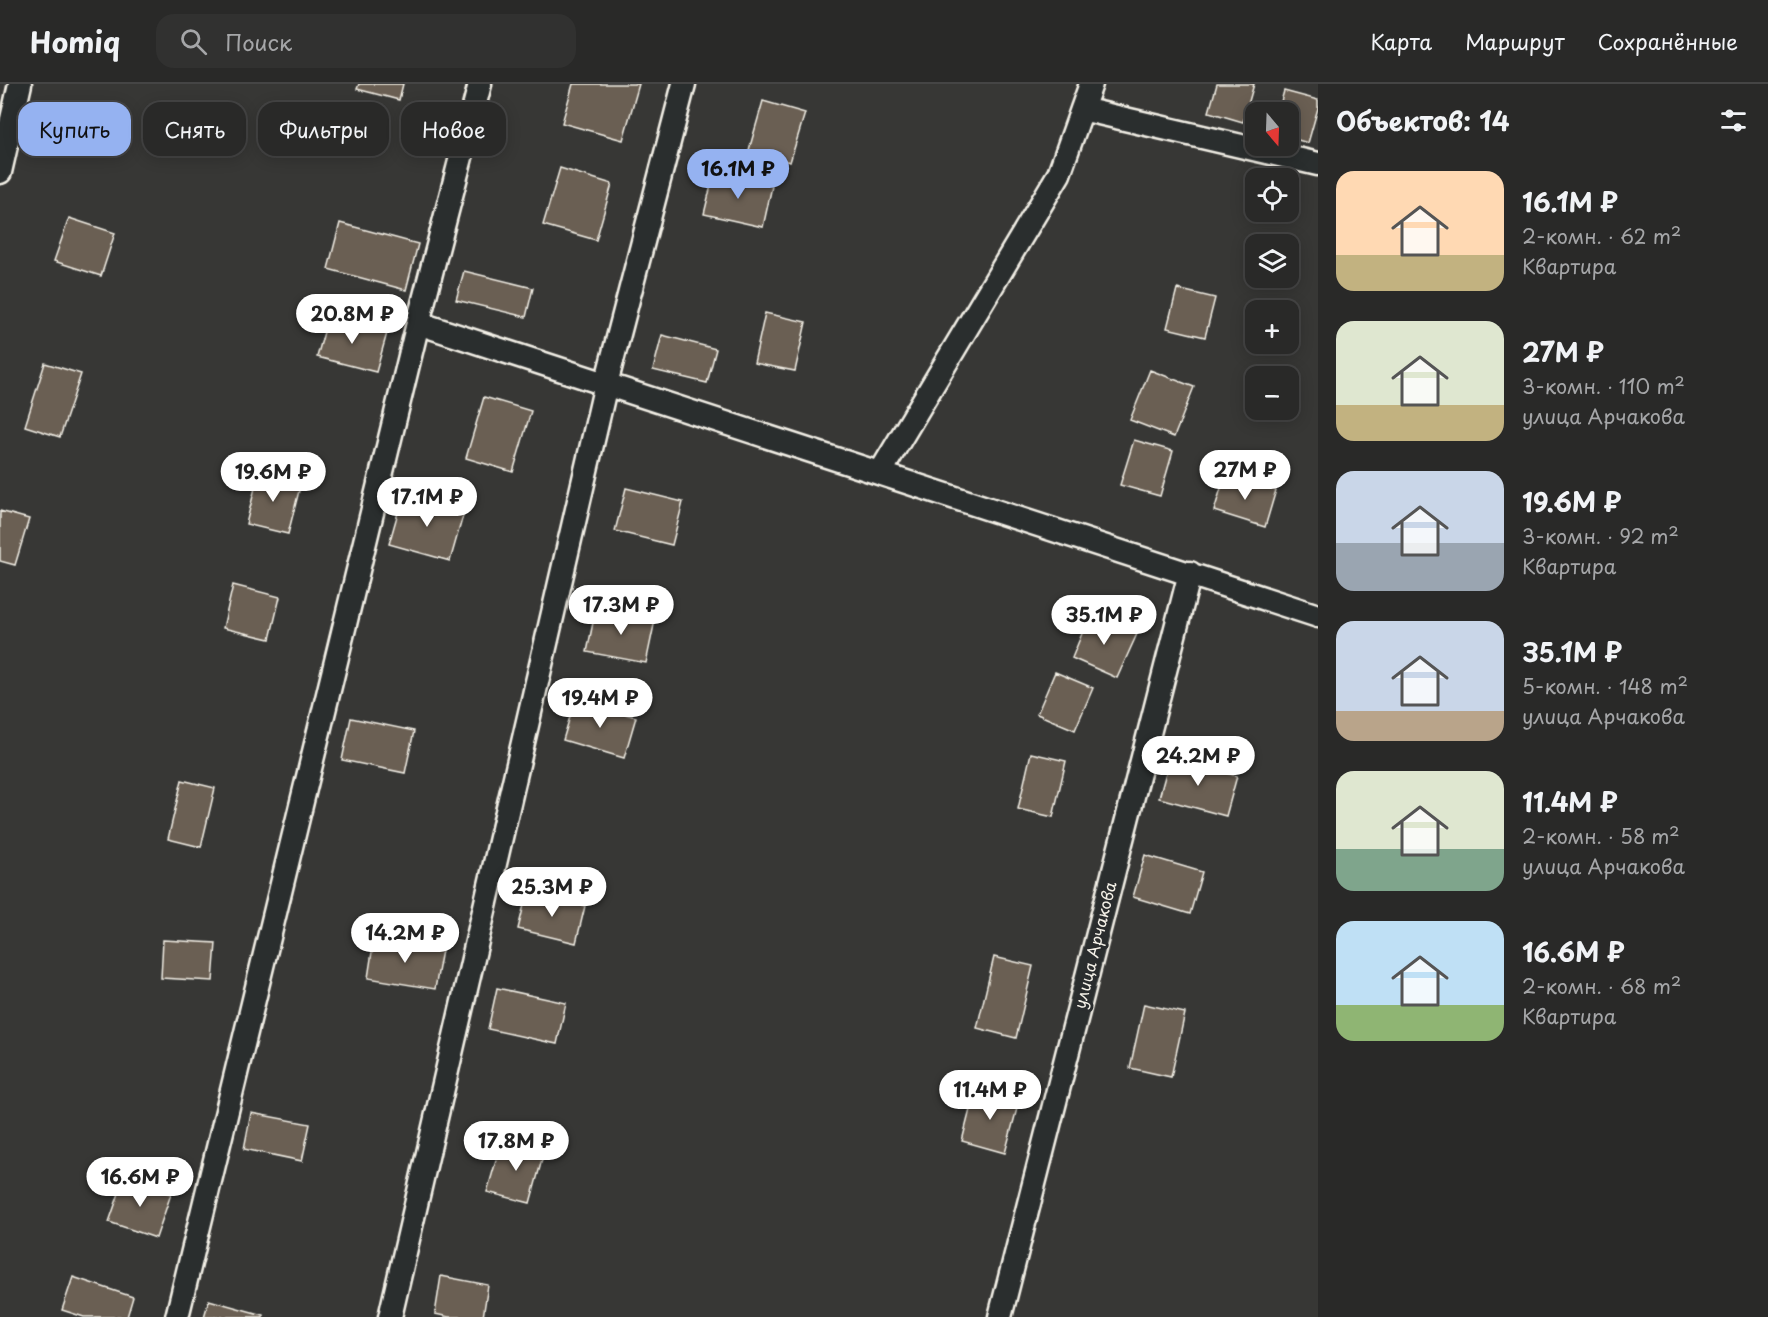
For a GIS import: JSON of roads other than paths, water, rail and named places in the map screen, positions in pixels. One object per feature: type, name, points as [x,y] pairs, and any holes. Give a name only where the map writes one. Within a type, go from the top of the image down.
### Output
[{"type":"street","points":[[0,172],[20,84]]},
{"type":"street","points":[[177,1317],[418,323],[480,84]]},
{"type":"street","points":[[390,1317],[606,384],[684,84]]},
{"type":"street","points":[[880,473],[1059,174],[1091,84]]},
{"type":"street","points":[[1082,109],[1318,164]]},
{"type":"street","points":[[418,323],[1318,616]]},
{"type":"street","name":"улица Арчакова","points":[[1000,1317],[1190,573]]}]
